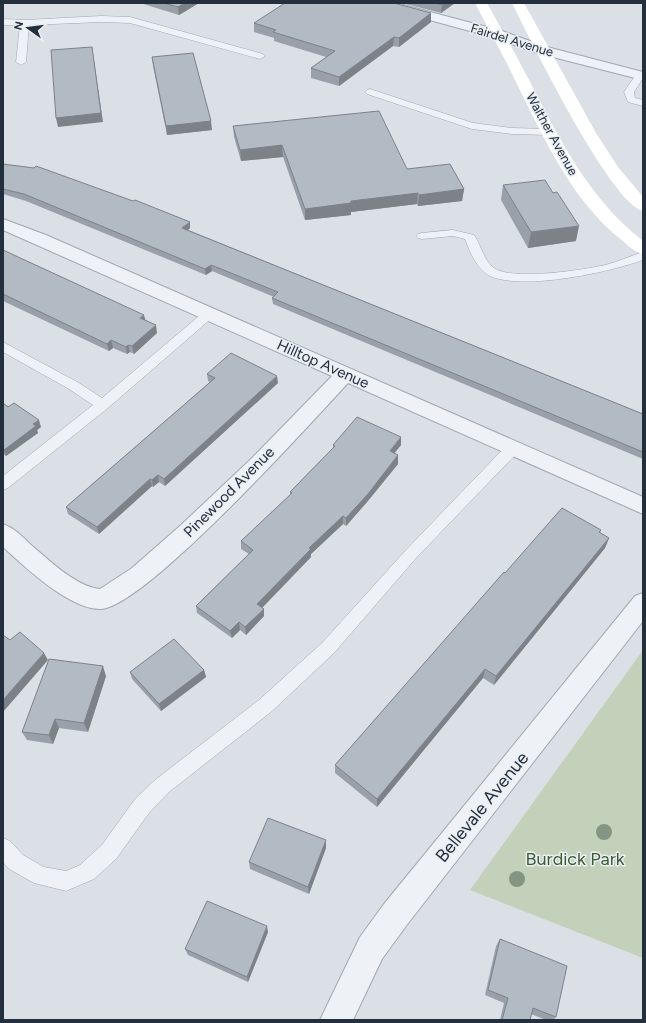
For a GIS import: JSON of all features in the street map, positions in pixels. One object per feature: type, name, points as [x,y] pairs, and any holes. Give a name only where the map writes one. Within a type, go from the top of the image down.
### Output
[{"type":"main road","name":"Walther Avenue","points":[[481,3],[548,132],[576,177],[599,209],[617,228],[643,249]]},
{"type":"main road","points":[[518,3],[542,50],[596,146],[630,193],[643,206]]},
{"type":"street","name":"Fairdel Avenue","points":[[382,3],[497,34],[542,50],[642,76]]},
{"type":"street","name":"Hilltop Avenue","points":[[3,224],[643,506]]},
{"type":"street","name":"Pinewood Avenue","points":[[3,533],[52,575],[79,594],[102,599],[127,586],[148,570],[198,524],[346,374]]},
{"type":"street","name":"Bellevale Avenue","points":[[336,1020],[371,948],[395,915],[643,603]]},
{"type":"lane","points":[[3,22],[25,24],[86,19],[130,20],[260,56]]},
{"type":"lane","points":[[22,62],[25,24]]},
{"type":"lane","points":[[642,76],[629,92],[631,100],[643,103]]},
{"type":"lane","points":[[370,92],[472,126],[512,131],[548,132]]},
{"type":"lane","points":[[422,236],[453,233],[470,236],[477,255],[487,268],[494,273],[512,277],[547,276],[603,268],[643,256]]},
{"type":"lane","points":[[3,484],[103,406],[209,314]]},
{"type":"lane","points":[[3,346],[74,386],[103,406]]},
{"type":"lane","points":[[3,848],[16,862],[41,876],[66,881],[87,872],[109,852],[142,806],[162,786],[265,706],[328,648],[411,554],[513,448]]},
{"type":"green space","name":"Burdick Park","points":[[643,650],[643,958],[470,890]]},
{"type":"building","points":[[164,3],[185,3],[178,7]]},
{"type":"building","points":[[285,3],[394,3],[431,13],[399,38],[394,37],[339,77],[311,68],[335,51],[273,32],[276,30],[254,23]]},
{"type":"building","points":[[92,47],[101,113],[56,118],[51,50]]},
{"type":"building","points":[[193,53],[211,121],[166,126],[152,57]]},
{"type":"building","points":[[379,111],[407,169],[450,164],[464,189],[419,195],[418,193],[351,201],[351,203],[305,209],[282,145],[240,150],[233,126]]},
{"type":"building","points":[[3,164],[34,168],[36,166],[133,201],[135,200],[190,222],[182,228],[643,414],[643,452],[272,298],[278,292],[211,265],[205,269],[24,194],[3,189]]},
{"type":"building","points":[[545,180],[553,193],[557,192],[579,226],[531,232],[503,185]]},
{"type":"building","points":[[3,250],[144,315],[140,318],[156,325],[132,346],[128,345],[126,347],[111,340],[107,344],[3,294]]},
{"type":"building","points":[[231,353],[277,376],[164,479],[158,475],[152,480],[150,479],[97,527],[66,507],[215,378],[207,374]]},
{"type":"building","points":[[3,403],[8,407],[14,403],[39,420],[33,424],[36,426],[4,450],[3,449]]},
{"type":"building","points":[[357,417],[401,437],[390,451],[398,455],[368,494],[346,518],[343,516],[309,548],[311,549],[257,604],[264,609],[245,627],[239,622],[230,631],[196,606],[253,550],[241,541],[292,493],[290,492],[335,446],[333,445]]},
{"type":"building","points":[[562,508],[601,530],[599,532],[609,538],[496,676],[485,669],[377,799],[335,765]]},
{"type":"building","points":[[20,632],[44,653],[3,700],[3,635],[10,640]]},
{"type":"building","points":[[174,639],[204,670],[159,704],[130,672]]},
{"type":"building","points":[[49,659],[103,666],[84,723],[55,719],[49,735],[22,732]]},
{"type":"building","points":[[268,818],[326,840],[308,887],[249,862]]},
{"type":"building","points":[[207,901],[267,926],[247,977],[185,949]]},
{"type":"building","points":[[500,939],[567,966],[556,1017],[533,1008],[530,1020],[502,1020],[508,998],[488,990]]}]
